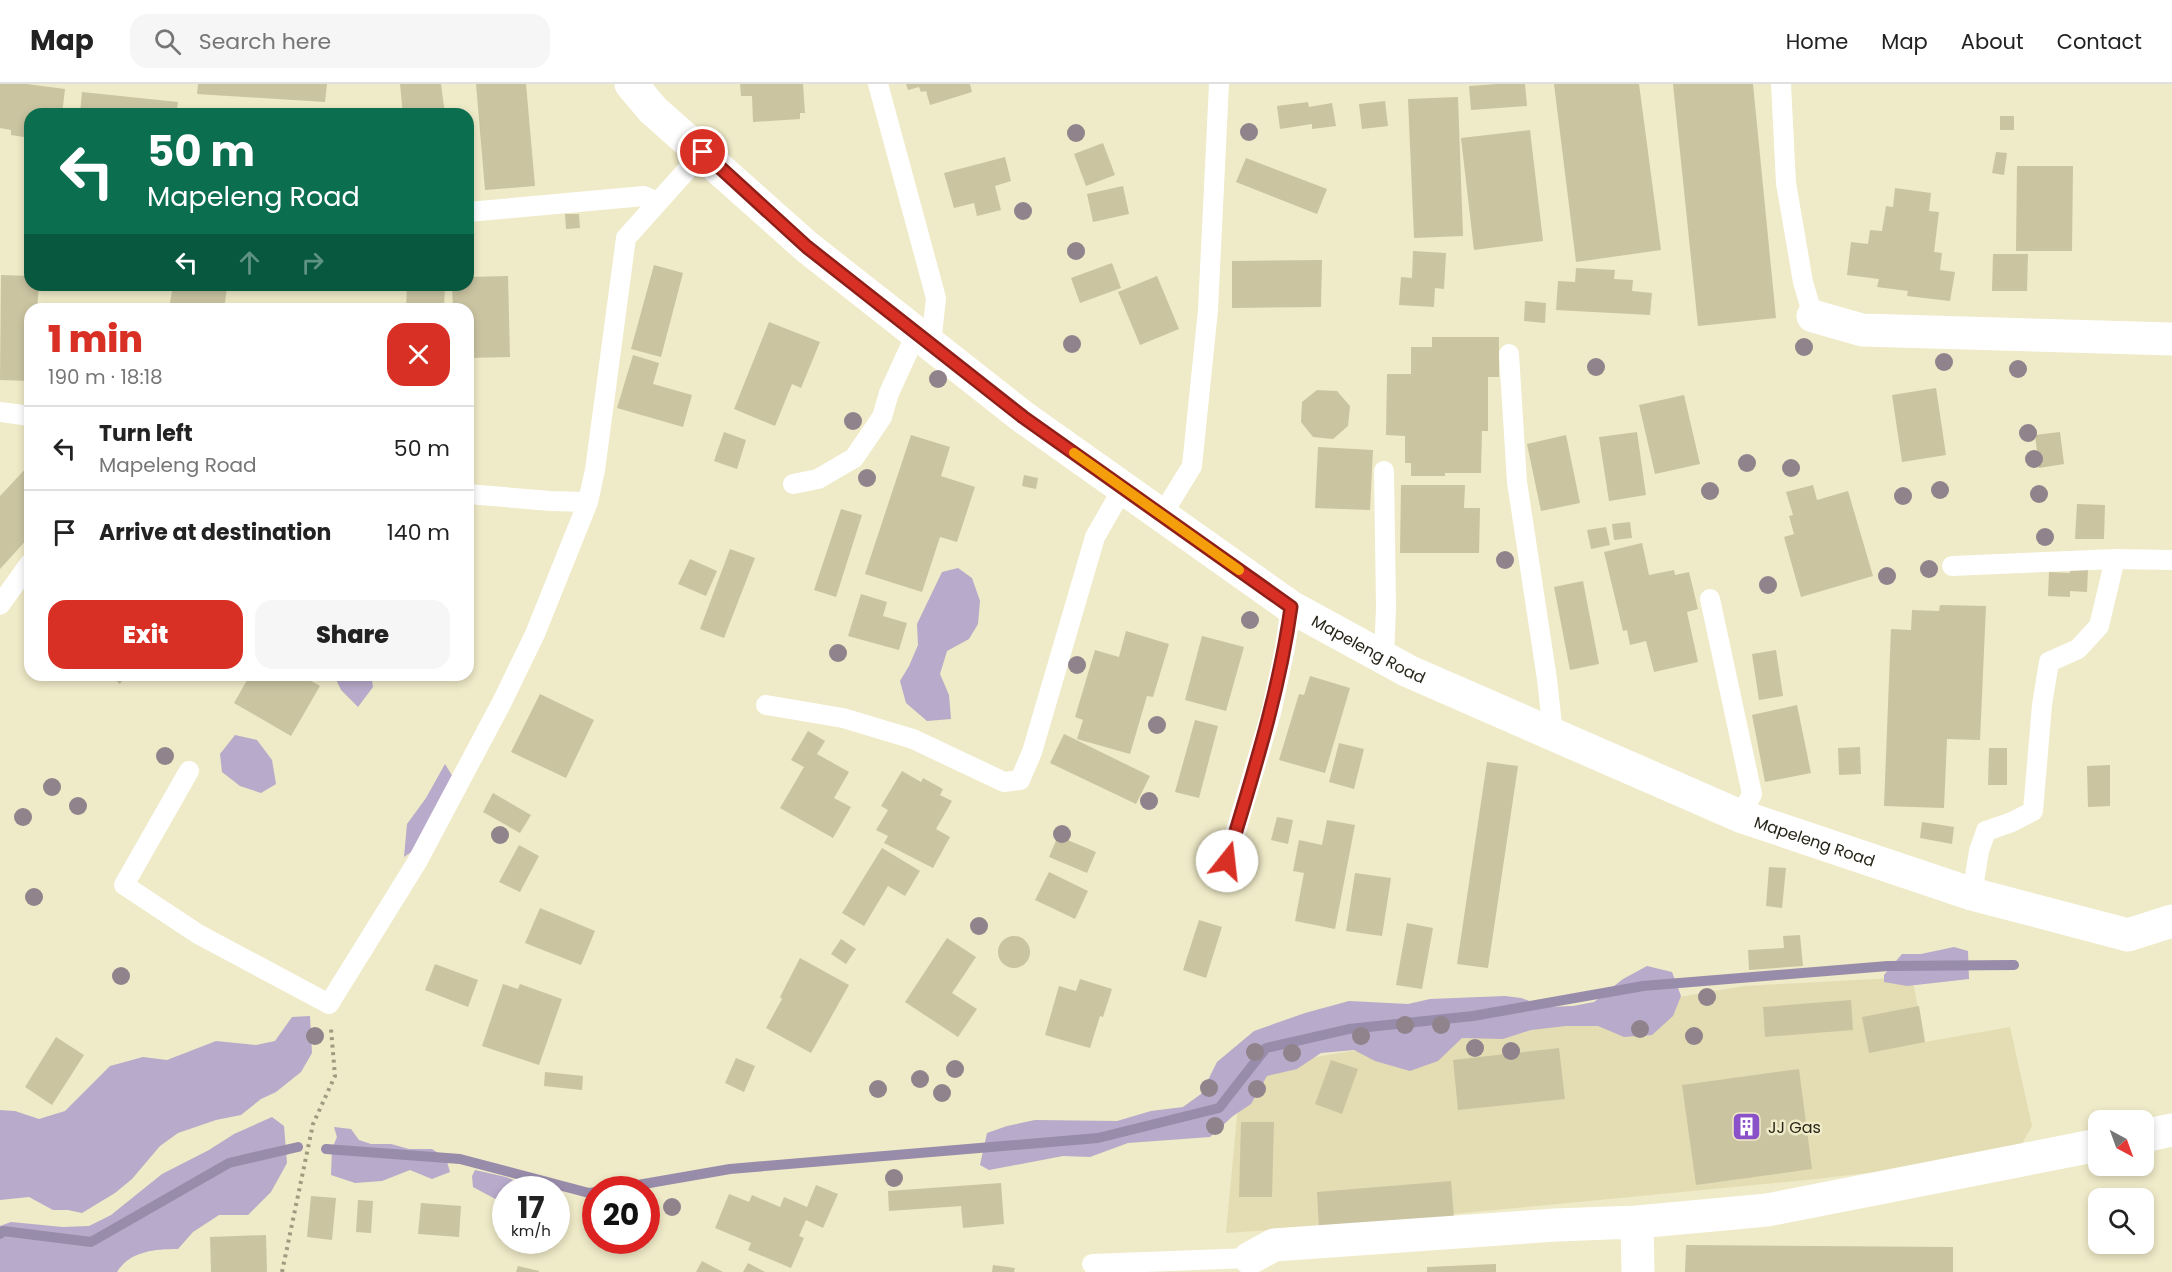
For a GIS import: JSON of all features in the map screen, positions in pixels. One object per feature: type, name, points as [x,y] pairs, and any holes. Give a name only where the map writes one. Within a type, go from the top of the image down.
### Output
[{"type":"street","name":"Mapeleng Road","points":[[631,84],[653,110],[703,152],[807,247],[1023,417],[1291,607],[1384,658],[1408,671],[1740,816],[1972,894],[2127,935],[2172,921]]},
{"type":"street","points":[[1813,316],[1862,330],[2172,339]]},
{"type":"street","points":[[2154,1134],[2172,1130]]},
{"type":"street","points":[[1250,1258],[1274,1245],[1638,1222],[1767,1210],[2088,1146]]},
{"type":"street","points":[[1638,1222],[1638,1272]]},
{"type":"lane","points":[[794,484],[818,479],[854,458],[882,417],[889,393],[923,339],[936,298],[878,84]]},
{"type":"lane","points":[[1162,515],[1192,466],[1208,310],[1219,84]]},
{"type":"lane","points":[[1781,84],[1786,183],[1803,282],[1813,316]]},
{"type":"lane","points":[[189,771],[124,885],[198,934],[329,1004],[417,862],[502,702],[535,634],[588,502],[626,238],[703,152]]},
{"type":"lane","points":[[474,211],[644,196],[657,201]]},
{"type":"lane","points":[[1509,354],[1517,482],[1547,679],[1553,734]]},
{"type":"lane","points":[[0,412],[24,415]]},
{"type":"lane","points":[[1384,471],[1386,607],[1384,658]]},
{"type":"lane","points":[[766,705],[843,718],[913,739],[1004,782],[1020,780],[1032,752],[1095,537],[1123,488]]},
{"type":"lane","points":[[474,495],[588,502]]},
{"type":"lane","points":[[1952,566],[2115,559],[2172,560]]},
{"type":"lane","points":[[1972,894],[1979,851],[1986,831],[2012,822],[2033,811],[2042,705],[2049,662],[2078,649],[2099,626],[2115,559]]},
{"type":"lane","points":[[0,605],[24,571]]},
{"type":"lane","points":[[1710,599],[1752,794],[1740,816]]},
{"type":"lane","points":[[1227,861],[1271,712],[1291,607]]},
{"type":"lane","points":[[1092,1264],[1250,1258]]},
{"type":"path","points":[[282,1272],[313,1124],[334,1076],[329,1004]]},
{"type":"shaded area","points":[[958,568],[972,578],[980,601],[978,624],[969,639],[947,651],[940,674],[949,695],[951,719],[927,721],[906,703],[900,681],[918,645],[917,624],[942,572]]},
{"type":"shaded area","points":[[337,681],[372,681],[373,687],[358,707],[341,690]]},
{"type":"shaded area","points":[[235,735],[257,740],[272,760],[276,784],[261,793],[240,786],[222,772],[220,754]]},
{"type":"shaded area","points":[[445,764],[453,777],[420,846],[404,857],[407,824],[426,798]]},
{"type":"shaded area","points":[[1954,947],[1968,951],[1969,979],[1907,986],[1884,982],[1884,975],[1902,954],[1921,954]]},
{"type":"shaded area","points":[[1647,966],[1672,972],[1681,996],[1673,1016],[1652,1035],[1624,1037],[1598,1026],[1566,1026],[1531,1030],[1503,1039],[1462,1038],[1438,1061],[1410,1071],[1375,1061],[1354,1050],[1321,1053],[1297,1069],[1267,1076],[1251,1104],[1233,1116],[1210,1137],[1128,1143],[1090,1157],[1063,1156],[989,1170],[980,1165],[987,1133],[1007,1126],[1035,1120],[1117,1121],[1151,1111],[1183,1107],[1201,1094],[1217,1062],[1254,1031],[1305,1013],[1349,1001],[1408,1004],[1430,999],[1505,996],[1521,998],[1546,1007],[1573,1006],[1594,1002],[1623,979]]},
{"type":"shaded area","points":[[1912,977],[1925,1042],[2010,1027],[2032,1126],[2018,1151],[1968,1161],[1816,1179],[1319,1227],[1226,1233],[1239,1096],[1273,1064],[1745,986]]},
{"type":"shaded area","points":[[310,1016],[312,1053],[301,1072],[241,1115],[216,1120],[178,1133],[160,1146],[132,1179],[115,1193],[82,1213],[53,1210],[29,1197],[0,1200],[0,1110],[15,1111],[39,1119],[65,1111],[110,1066],[143,1057],[167,1060],[216,1041],[256,1045],[275,1041],[292,1017]]},
{"type":"shaded area","points":[[272,1117],[284,1126],[287,1163],[271,1192],[248,1215],[219,1215],[193,1232],[178,1249],[136,1255],[122,1265],[117,1272],[0,1272],[0,1226],[11,1222],[63,1227],[89,1226],[111,1215],[162,1174],[209,1150],[234,1134]]},
{"type":"shaded area","points":[[334,1127],[351,1129],[359,1140],[371,1144],[391,1144],[409,1149],[432,1149],[446,1158],[450,1172],[432,1179],[410,1170],[382,1181],[355,1183],[331,1175],[332,1149],[337,1137]]},
{"type":"shaded area","points":[[475,1170],[502,1176],[492,1176],[492,1197],[473,1187],[472,1176]]},
{"type":"building","points":[[0,84],[27,84],[65,89],[63,108],[24,108],[24,137],[11,135],[11,130],[0,128]]},
{"type":"building","points":[[198,84],[327,84],[325,102],[197,94]]},
{"type":"building","points":[[400,84],[441,84],[444,108],[402,108]]},
{"type":"building","points":[[476,84],[526,84],[535,186],[485,190]]},
{"type":"building","points":[[740,84],[803,84],[805,113],[800,113],[800,119],[753,122],[752,96],[741,96]]},
{"type":"building","points":[[906,84],[970,84],[972,92],[930,105],[926,91],[921,92],[919,87],[908,90]]},
{"type":"building","points":[[1525,84],[1527,106],[1471,110],[1469,86]]},
{"type":"building","points":[[1554,84],[1639,84],[1661,250],[1576,262]]},
{"type":"building","points":[[1673,84],[1753,84],[1776,318],[1698,326]]},
{"type":"building","points":[[82,92],[178,102],[177,108],[81,108]]},
{"type":"building","points":[[1458,97],[1463,236],[1414,238],[1408,99]]},
{"type":"building","points":[[1385,101],[1388,126],[1362,129],[1359,104]]},
{"type":"building","points":[[1308,102],[1309,107],[1332,103],[1336,126],[1312,129],[1312,124],[1280,129],[1277,106]]},
{"type":"building","points":[[2000,116],[2014,116],[2014,130],[2000,130]]},
{"type":"building","points":[[1530,130],[1543,241],[1474,250],[1461,138]]},
{"type":"building","points":[[1103,143],[1115,175],[1086,186],[1074,154]]},
{"type":"building","points":[[1996,152],[2007,153],[2004,175],[1992,173]]},
{"type":"building","points":[[1005,157],[1011,181],[995,186],[1001,210],[977,216],[974,203],[954,208],[944,173]]},
{"type":"building","points":[[1246,158],[1327,189],[1317,214],[1236,182]]},
{"type":"building","points":[[2017,166],[2073,166],[2072,251],[2016,251]]},
{"type":"building","points":[[1123,186],[1129,214],[1093,222],[1087,194]]},
{"type":"building","points":[[1895,188],[1931,193],[1929,211],[1939,212],[1934,252],[1942,253],[1940,270],[1955,272],[1950,301],[1907,296],[1908,291],[1877,287],[1879,279],[1847,275],[1851,242],[1868,244],[1870,230],[1882,231],[1886,206],[1893,207]]},
{"type":"building","points":[[565,214],[579,214],[580,228],[566,229]]},
{"type":"building","points":[[1413,251],[1446,253],[1444,289],[1435,288],[1434,307],[1399,305],[1401,277],[1412,278]]},
{"type":"building","points":[[1993,254],[2028,254],[2027,291],[1992,291]]},
{"type":"building","points":[[1322,260],[1321,307],[1232,308],[1232,261]]},
{"type":"building","points":[[1112,263],[1121,288],[1080,303],[1071,278]]},
{"type":"building","points":[[654,265],[683,273],[661,357],[631,349]]},
{"type":"building","points":[[1576,268],[1615,270],[1614,279],[1633,280],[1632,291],[1652,293],[1650,315],[1556,310],[1558,281],[1575,282]]},
{"type":"building","points":[[1,275],[24,276],[24,291],[38,291],[38,303],[24,303],[24,381],[0,380]]},
{"type":"building","points":[[508,276],[510,357],[474,358],[474,303],[453,303],[452,291],[474,291],[474,277]]},
{"type":"building","points":[[1157,276],[1179,329],[1140,345],[1118,292]]},
{"type":"building","points":[[172,291],[227,291],[225,303],[170,303]]},
{"type":"building","points":[[407,291],[445,291],[444,303],[406,303]]},
{"type":"building","points":[[1525,301],[1546,303],[1545,323],[1524,321]]},
{"type":"building","points":[[769,322],[820,342],[801,388],[792,384],[775,426],[734,409]]},
{"type":"building","points":[[1432,337],[1499,337],[1499,377],[1488,377],[1488,431],[1482,431],[1481,473],[1411,476],[1411,463],[1405,463],[1405,436],[1386,435],[1387,374],[1411,374],[1411,347],[1432,347]]},
{"type":"building","points":[[633,355],[659,363],[653,384],[692,395],[683,427],[617,408]]},
{"type":"building","points":[[1936,388],[1946,455],[1902,462],[1892,395]]},
{"type":"building","points":[[1317,390],[1337,391],[1350,406],[1348,426],[1333,439],[1313,437],[1301,422],[1302,402]]},
{"type":"building","points":[[1684,395],[1700,464],[1655,474],[1639,405]]},
{"type":"building","points":[[724,432],[746,440],[737,469],[714,461]]},
{"type":"building","points":[[1637,432],[1646,495],[1609,501],[1599,437]]},
{"type":"building","points":[[2060,432],[2064,464],[2039,468],[2035,435]]},
{"type":"building","points":[[911,435],[950,447],[941,476],[975,487],[957,542],[940,537],[922,592],[865,574]]},
{"type":"building","points":[[1566,435],[1580,503],[1541,511],[1527,444]]},
{"type":"building","points":[[1318,447],[1373,450],[1370,510],[1315,508]]},
{"type":"building","points":[[24,470],[24,543],[0,569],[0,496]]},
{"type":"building","points":[[1024,475],[1038,478],[1036,489],[1022,486]]},
{"type":"building","points":[[1401,485],[1465,485],[1464,508],[1480,508],[1479,553],[1400,553]]},
{"type":"building","points":[[1813,485],[1817,500],[1848,491],[1873,576],[1801,597],[1784,537],[1794,534],[1789,516],[1793,515],[1786,492]]},
{"type":"building","points":[[2077,504],[2105,505],[2104,539],[2075,539]]},
{"type":"building","points":[[841,509],[862,515],[836,597],[814,590]]},
{"type":"building","points":[[1630,522],[1632,538],[1614,540],[1612,524]]},
{"type":"building","points":[[1606,527],[1610,545],[1591,549],[1587,530]]},
{"type":"building","points":[[1642,543],[1649,575],[1674,570],[1675,575],[1689,572],[1698,609],[1687,612],[1698,662],[1654,672],[1646,641],[1630,645],[1627,630],[1623,631],[1604,552]]},
{"type":"building","points":[[730,549],[755,558],[724,638],[700,629]]},
{"type":"building","points":[[690,559],[717,571],[706,596],[678,584]]},
{"type":"building","points":[[2070,569],[2088,570],[2087,592],[2070,591],[2070,597],[2048,596],[2049,572],[2070,573]]},
{"type":"building","points":[[1583,581],[1599,664],[1570,670],[1554,587]]},
{"type":"building","points":[[861,594],[887,602],[883,616],[907,623],[899,650],[848,636]]},
{"type":"building","points":[[1940,605],[1986,606],[1980,740],[1947,739],[1944,808],[1884,806],[1891,629],[1911,630],[1912,610],[1939,611]]},
{"type":"building","points":[[1126,631],[1169,644],[1153,697],[1147,696],[1130,754],[1077,739],[1083,720],[1075,717],[1095,650],[1119,657]]},
{"type":"building","points":[[1202,636],[1244,647],[1226,711],[1185,700]]},
{"type":"building","points":[[1776,650],[1783,696],[1759,700],[1752,654]]},
{"type":"building","points":[[1310,676],[1350,688],[1325,773],[1279,760],[1299,694],[1304,695]]},
{"type":"building","points":[[247,681],[311,681],[320,686],[291,736],[234,703]]},
{"type":"building","points":[[540,694],[594,720],[566,778],[511,752]]},
{"type":"building","points":[[1797,705],[1811,773],[1765,782],[1752,715]]},
{"type":"building","points":[[1195,720],[1218,726],[1199,798],[1175,792]]},
{"type":"building","points":[[808,731],[825,741],[817,754],[849,772],[834,798],[851,807],[833,838],[780,808],[804,767],[791,760]]},
{"type":"building","points":[[1064,734],[1150,776],[1136,804],[1050,763]]},
{"type":"building","points":[[1339,743],[1364,749],[1354,789],[1329,782]]},
{"type":"building","points":[[1860,747],[1861,774],[1839,775],[1838,748]]},
{"type":"building","points":[[1989,748],[2007,748],[2007,785],[1988,785]]},
{"type":"building","points":[[1487,762],[1518,766],[1488,968],[1457,964]]},
{"type":"building","points":[[2110,765],[2110,806],[2088,807],[2087,766]]},
{"type":"building","points":[[902,771],[921,782],[923,778],[943,789],[940,795],[952,801],[936,829],[950,837],[933,868],[884,843],[888,836],[876,830],[888,810],[881,806]]},
{"type":"building","points":[[493,793],[531,815],[520,833],[483,812]]},
{"type":"building","points":[[1277,817],[1293,820],[1288,844],[1271,840]]},
{"type":"building","points":[[1327,820],[1355,825],[1335,929],[1295,921],[1304,873],[1293,871],[1299,840],[1322,845]]},
{"type":"building","points":[[1922,822],[1954,827],[1952,844],[1920,838]]},
{"type":"building","points":[[1058,836],[1096,852],[1087,873],[1049,857]]},
{"type":"building","points":[[519,845],[539,856],[520,892],[499,882]]},
{"type":"building","points":[[882,848],[920,871],[905,896],[888,886],[864,926],[842,913]]},
{"type":"building","points":[[1769,867],[1786,868],[1782,908],[1766,906]]},
{"type":"building","points":[[1049,872],[1088,891],[1075,919],[1035,900]]},
{"type":"building","points":[[1355,873],[1391,878],[1382,936],[1346,931]]},
{"type":"building","points":[[540,908],[595,931],[581,965],[525,943]]},
{"type":"building","points":[[1199,920],[1222,927],[1206,978],[1183,970]]},
{"type":"building","points":[[1407,923],[1433,928],[1422,989],[1396,985]]},
{"type":"building","points":[[1800,935],[1803,966],[1749,970],[1748,950],[1784,948],[1783,936]]},
{"type":"building","points":[[1014,936],[1026,940],[1030,952],[1026,964],[1014,968],[1002,964],[998,952],[1002,940]]},
{"type":"building","points":[[947,938],[976,957],[952,993],[977,1009],[958,1037],[905,1002]]},
{"type":"building","points":[[841,939],[856,949],[846,964],[831,954]]},
{"type":"building","points":[[800,958],[849,985],[811,1053],[766,1028]]},
{"type":"building","points":[[435,964],[478,980],[468,1007],[425,990]]},
{"type":"building","points":[[1080,979],[1112,989],[1103,1017],[1100,1016],[1090,1048],[1045,1035],[1059,986],[1076,991]]},
{"type":"building","points":[[503,984],[518,989],[520,984],[562,999],[539,1065],[482,1046]]},
{"type":"building","points":[[1851,1000],[1853,1030],[1765,1037],[1763,1007]]},
{"type":"building","points":[[1919,1006],[1925,1042],[1869,1053],[1862,1017]]},
{"type":"building","points":[[56,1037],[84,1055],[52,1105],[25,1087]]},
{"type":"building","points":[[1559,1048],[1565,1099],[1458,1110],[1453,1060]]},
{"type":"building","points":[[736,1058],[755,1066],[744,1092],[725,1083]]},
{"type":"building","points":[[1331,1060],[1358,1069],[1342,1114],[1315,1104]]},
{"type":"building","name":"JJ Gas","points":[[1799,1069],[1812,1169],[1696,1185],[1682,1085]]},
{"type":"building","points":[[545,1072],[583,1076],[582,1090],[544,1086]]},
{"type":"building","points":[[1241,1122],[1274,1122],[1272,1197],[1239,1197]]},
{"type":"building","points":[[1451,1181],[1454,1217],[1319,1227],[1317,1192]]},
{"type":"building","points":[[1001,1183],[1004,1224],[963,1228],[961,1206],[889,1211],[888,1191]]},
{"type":"building","points":[[816,1185],[838,1194],[823,1228],[806,1220],[799,1236],[804,1238],[791,1268],[748,1250],[751,1243],[715,1228],[729,1194],[749,1202],[752,1195],[780,1207],[784,1197],[807,1207]]},
{"type":"building","points":[[311,1196],[336,1198],[332,1240],[307,1237]]},
{"type":"building","points":[[358,1200],[373,1201],[371,1233],[356,1232]]},
{"type":"building","points":[[421,1203],[461,1206],[459,1237],[418,1234]]},
{"type":"building","points":[[266,1235],[267,1272],[211,1272],[210,1237]]},
{"type":"building","points":[[1686,1245],[1953,1247],[1953,1272],[1685,1272]]},
{"type":"building","points":[[702,1261],[723,1272],[696,1272]]},
{"type":"building","points":[[748,1263],[765,1272],[743,1272]]},
{"type":"building","points":[[1496,1264],[1496,1272],[1427,1272],[1427,1267]]},
{"type":"building","points":[[993,1265],[1015,1268],[1014,1272],[992,1272]]},
{"type":"building","points":[[518,1266],[539,1271],[539,1272],[516,1272]]},
{"type":"waterway","points":[[660,1181],[730,1169],[1098,1138],[1219,1108],[1266,1048],[1349,1029],[1473,1016],[1643,986],[1888,966],[2014,965]]},
{"type":"waterway","points":[[0,1234],[3,1231],[91,1242],[229,1163],[298,1147]]},
{"type":"waterway","points":[[326,1149],[460,1159],[582,1191]]},
{"type":"slow traffic","points":[[1074,453],[1239,570]]},
{"type":"place","name":"JJ Gas","points":[[1747,1127]]},
{"type":"route","points":[[703,152],[807,247],[915,334],[932,344],[1023,417],[1291,607],[1271,712],[1227,861]]}]
